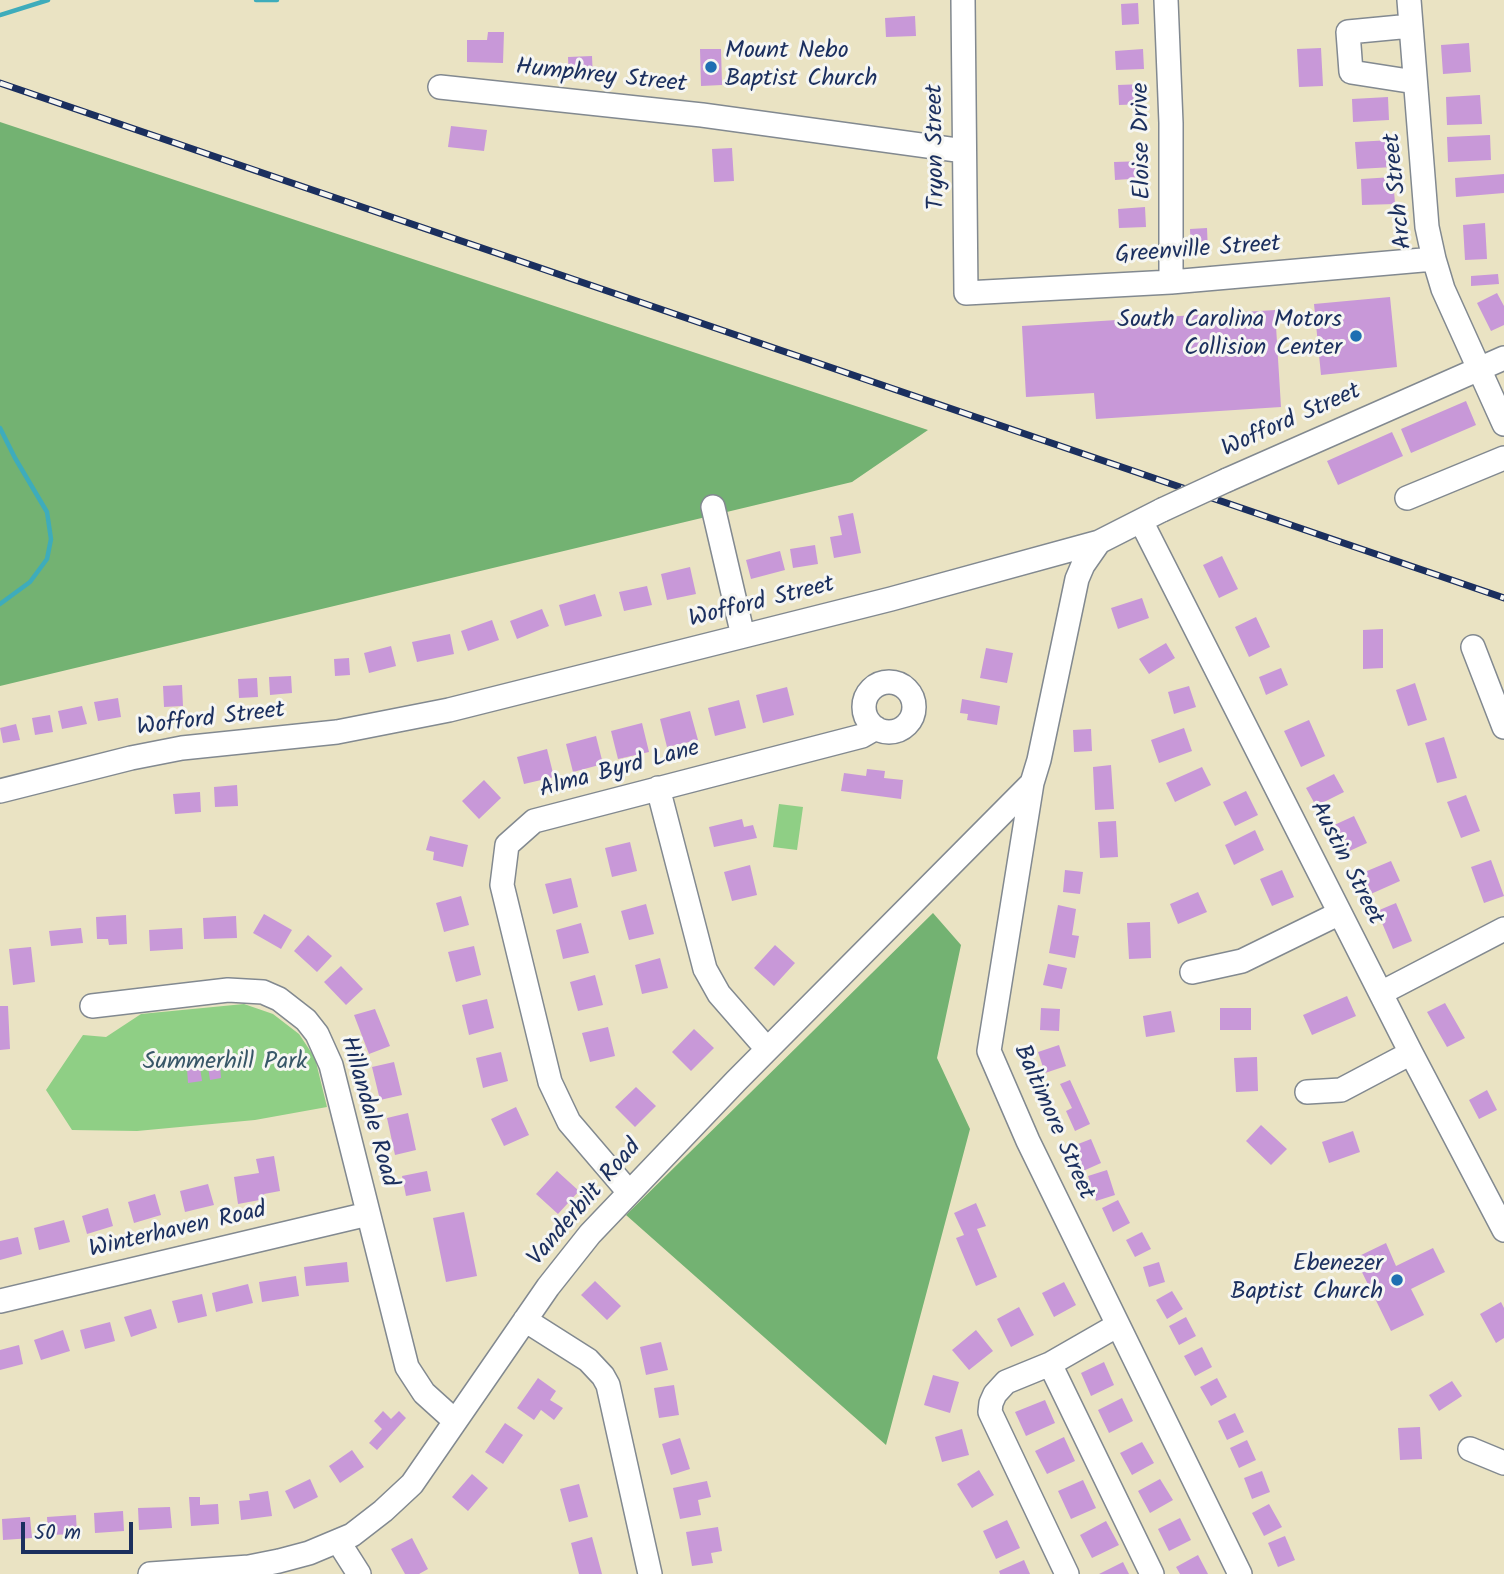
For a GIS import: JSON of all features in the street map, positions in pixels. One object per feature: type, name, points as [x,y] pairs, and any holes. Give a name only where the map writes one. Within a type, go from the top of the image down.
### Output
[{"type":"street","name":"Tryon Street","points":[[963,0],[966,293]]},
{"type":"street","name":"Eloise Drive","points":[[1166,0],[1171,123],[1171,282]]},
{"type":"street","name":"Arch Street","points":[[1409,0],[1427,227],[1434,259],[1443,289],[1504,424]]},
{"type":"street","points":[[1411,26],[1348,32],[1351,72],[1415,82]]},
{"type":"street","name":"Humphrey Street","points":[[440,87],[702,115],[964,152]]},
{"type":"street","name":"Greenville Street","points":[[966,293],[1171,282],[1434,259]]},
{"type":"street","name":"Wofford Street","points":[[0,791],[182,748],[337,732],[397,722],[743,636],[1099,542],[1227,480],[1504,358]]},
{"type":"street","points":[[1407,498],[1504,458]]},
{"type":"street","points":[[713,507],[743,636]]},
{"type":"street","name":"Austin Street","points":[[1141,521],[1411,1053],[1503,1225]]},
{"type":"street","name":"Baltimore Street","points":[[1099,542],[1077,579],[1032,783],[989,1051],[1028,1141],[1240,1574]]},
{"type":"street","points":[[1473,647],[1504,727]]},
{"type":"street","name":"Alma Byrd Lane","points":[[628,1191],[569,1122],[550,1082],[502,885],[507,845],[534,821],[862,736],[876,728]]},
{"type":"street","name":"Vanderbilt Road","points":[[150,1574],[249,1567],[309,1553],[352,1535],[383,1511],[411,1484],[548,1287],[581,1244],[628,1191],[1032,783]]},
{"type":"street","points":[[658,788],[705,969],[719,994],[767,1049]]},
{"type":"street","points":[[1192,972],[1242,961],[1340,913]]},
{"type":"street","points":[[1381,993],[1504,929]]},
{"type":"street","name":"Hillandale Road","points":[[92,1006],[228,990],[263,992],[294,1008],[312,1027],[326,1049],[407,1367],[424,1393],[455,1422]]},
{"type":"street","points":[[1307,1092],[1341,1090],[1411,1053]]},
{"type":"street","name":"Winterhaven Road","points":[[0,1301],[368,1214]]},
{"type":"street","points":[[525,1320],[588,1360],[608,1385],[650,1574]]},
{"type":"street","points":[[1067,1574],[990,1412],[995,1394],[1006,1382],[1050,1364],[1118,1325]]},
{"type":"street","points":[[1050,1364],[1152,1574]]},
{"type":"street","points":[[1469,1449],[1504,1463]]},
{"type":"street","points":[[338,1541],[359,1574]]},
{"type":"green space","points":[[0,122],[928,430],[852,482],[0,686]]},
{"type":"green space","points":[[779,804],[803,807],[797,850],[773,847]]},
{"type":"green space","points":[[933,913],[961,945],[937,1058],[970,1129],[886,1445],[626,1215]]},
{"type":"green space","name":"Summerhill Park","points":[[244,1004],[273,1014],[299,1034],[315,1058],[327,1107],[255,1120],[137,1131],[72,1130],[46,1090],[83,1035],[106,1037],[141,1014]]},
{"type":"building","points":[[1138,3],[1139,24],[1122,25],[1121,4]]},
{"type":"building","points":[[915,16],[916,36],[886,37],[885,18]]},
{"type":"building","points":[[488,32],[504,32],[503,63],[467,62],[467,40],[487,40]]},
{"type":"building","points":[[1469,43],[1471,72],[1443,74],[1441,45]]},
{"type":"building","points":[[1321,48],[1323,86],[1299,87],[1297,49]]},
{"type":"building","name":"Mount Nebo Baptist Church","points":[[700,49],[721,49],[722,85],[701,86]]},
{"type":"building","points":[[1143,49],[1144,69],[1116,70],[1115,51]]},
{"type":"building","points":[[592,56],[593,79],[569,80],[568,57]]},
{"type":"building","points":[[1144,84],[1145,104],[1119,105],[1118,85]]},
{"type":"building","points":[[1480,95],[1482,124],[1447,125],[1446,97]]},
{"type":"building","points":[[1388,97],[1389,120],[1353,122],[1352,99]]},
{"type":"building","points":[[451,126],[487,130],[484,151],[448,147]]},
{"type":"building","points":[[1490,135],[1491,160],[1448,162],[1447,137]]},
{"type":"building","points":[[1392,140],[1394,167],[1357,169],[1355,142]]},
{"type":"building","points":[[732,148],[734,181],[714,182],[712,149]]},
{"type":"building","points":[[1144,161],[1145,178],[1115,180],[1114,162]]},
{"type":"building","points":[[1504,174],[1504,193],[1456,197],[1455,178]]},
{"type":"building","points":[[1393,177],[1395,204],[1362,205],[1361,179]]},
{"type":"building","points":[[1145,207],[1146,227],[1119,228],[1118,209]]},
{"type":"building","points":[[1485,223],[1487,259],[1465,260],[1463,225]]},
{"type":"building","points":[[1207,228],[1208,252],[1191,253],[1190,229]]},
{"type":"building","points":[[1498,274],[1499,284],[1471,286],[1471,276]]},
{"type":"building","points":[[1497,293],[1504,306],[1504,325],[1491,331],[1477,303]]},
{"type":"building","name":"South Carolina Motors Collision Center","points":[[1390,297],[1397,367],[1321,375],[1314,304]]},
{"type":"building","points":[[1275,310],[1281,407],[1096,419],[1094,393],[1026,397],[1022,326]]},
{"type":"building","points":[[1466,401],[1476,425],[1411,453],[1401,429]]},
{"type":"building","points":[[1392,432],[1403,456],[1338,485],[1327,461]]},
{"type":"building","points":[[853,513],[861,553],[834,558],[830,537],[842,535],[838,516]]},
{"type":"building","points":[[815,545],[818,564],[793,568],[790,549]]},
{"type":"building","points":[[780,551],[785,570],[751,579],[746,560]]},
{"type":"building","points":[[1222,556],[1238,589],[1219,598],[1203,565]]},
{"type":"building","points":[[690,567],[696,594],[667,600],[661,574]]},
{"type":"building","points":[[647,586],[652,605],[624,611],[619,592]]},
{"type":"building","points":[[595,594],[602,616],[565,626],[559,605]]},
{"type":"building","points":[[1142,598],[1149,618],[1118,629],[1111,608]]},
{"type":"building","points":[[542,609],[549,626],[517,639],[510,621]]},
{"type":"building","points":[[1256,617],[1270,647],[1249,657],[1235,627]]},
{"type":"building","points":[[492,620],[499,640],[468,651],[461,631]]},
{"type":"building","points":[[1383,629],[1383,668],[1363,669],[1363,630]]},
{"type":"building","points":[[450,634],[454,654],[417,662],[412,642]]},
{"type":"building","points":[[1166,643],[1175,658],[1149,674],[1139,659]]},
{"type":"building","points":[[391,646],[396,666],[369,673],[364,653]]},
{"type":"building","points":[[986,648],[1013,653],[1007,683],[980,678]]},
{"type":"building","points":[[349,658],[350,675],[335,676],[334,659]]},
{"type":"building","points":[[1281,668],[1288,685],[1266,695],[1259,677]]},
{"type":"building","points":[[291,676],[292,693],[270,695],[269,677]]},
{"type":"building","points":[[257,678],[258,697],[239,698],[238,679]]},
{"type":"building","points":[[1415,683],[1427,720],[1408,726],[1396,690]]},
{"type":"building","points":[[182,685],[183,706],[164,707],[163,686]]},
{"type":"building","points":[[1189,686],[1196,707],[1174,714],[1168,692]]},
{"type":"building","points":[[787,687],[794,715],[763,723],[756,695]]},
{"type":"building","points":[[118,698],[121,717],[98,721],[94,702]]},
{"type":"building","points":[[962,699],[1000,706],[997,725],[967,720],[968,714],[960,713]]},
{"type":"building","points":[[739,700],[746,728],[715,736],[708,708]]},
{"type":"building","points":[[82,706],[87,724],[62,729],[58,711]]},
{"type":"building","points":[[690,711],[698,740],[667,747],[660,719]]},
{"type":"building","points":[[50,715],[53,732],[35,735],[32,718]]},
{"type":"building","points":[[1309,720],[1325,756],[1301,767],[1284,731]]},
{"type":"building","points":[[642,723],[649,752],[618,759],[611,731]]},
{"type":"building","points":[[16,724],[20,740],[3,743],[0,728]]},
{"type":"building","points":[[1184,728],[1192,751],[1159,763],[1151,740]]},
{"type":"building","points":[[1091,729],[1092,751],[1074,752],[1073,730]]},
{"type":"building","points":[[596,736],[603,764],[573,772],[566,744]]},
{"type":"building","points":[[1444,737],[1457,778],[1437,783],[1425,743]]},
{"type":"building","points":[[547,749],[554,777],[524,784],[517,757]]},
{"type":"building","points":[[1111,765],[1114,809],[1095,810],[1093,767]]},
{"type":"building","points":[[1202,767],[1211,785],[1175,802],[1166,783]]},
{"type":"building","points":[[867,769],[885,771],[884,778],[903,780],[901,799],[841,791],[844,773],[866,776]]},
{"type":"building","points":[[1334,774],[1344,792],[1316,806],[1306,788]]},
{"type":"building","points":[[484,780],[501,798],[479,819],[462,801]]},
{"type":"building","points":[[237,785],[238,806],[215,807],[214,787]]},
{"type":"building","points":[[1246,791],[1258,815],[1235,826],[1223,802]]},
{"type":"building","points":[[200,792],[201,812],[175,814],[173,794]]},
{"type":"building","points":[[1466,795],[1480,831],[1461,838],[1447,802]]},
{"type":"building","points":[[1354,816],[1367,843],[1345,853],[1332,826]]},
{"type":"building","points":[[742,819],[744,827],[753,825],[757,838],[714,847],[709,827]]},
{"type":"building","points":[[1116,821],[1118,857],[1100,858],[1098,822]]},
{"type":"building","points":[[1255,830],[1264,850],[1234,865],[1225,845]]},
{"type":"building","points":[[430,836],[468,845],[463,867],[433,860],[434,852],[426,850]]},
{"type":"building","points":[[630,842],[637,871],[612,877],[605,848]]},
{"type":"building","points":[[1491,860],[1504,896],[1484,903],[1471,867]]},
{"type":"building","points":[[1391,861],[1400,881],[1364,897],[1355,876]]},
{"type":"building","points":[[750,865],[757,895],[732,901],[724,872]]},
{"type":"building","points":[[1065,870],[1083,872],[1080,894],[1063,892]]},
{"type":"building","points":[[1282,870],[1294,897],[1272,906],[1260,879]]},
{"type":"building","points":[[571,878],[578,907],[553,914],[545,884]]},
{"type":"building","points":[[1198,892],[1207,912],[1178,924],[1170,904]]},
{"type":"building","points":[[461,896],[469,925],[444,932],[436,903]]},
{"type":"building","points":[[1396,903],[1412,941],[1393,949],[1377,911]]},
{"type":"building","points":[[646,904],[654,934],[629,940],[621,911]]},
{"type":"building","points":[[1058,905],[1076,909],[1072,935],[1079,936],[1075,958],[1049,953]]},
{"type":"building","points":[[264,914],[292,930],[281,949],[253,933]]},
{"type":"building","points":[[126,915],[127,944],[109,945],[108,939],[97,939],[96,917]]},
{"type":"building","points":[[236,916],[237,938],[204,939],[203,918]]},
{"type":"building","points":[[1150,922],[1151,958],[1129,959],[1127,923]]},
{"type":"building","points":[[581,923],[589,953],[563,959],[556,930]]},
{"type":"building","points":[[81,928],[83,943],[51,946],[49,931]]},
{"type":"building","points":[[182,928],[183,949],[150,951],[149,930]]},
{"type":"building","points":[[308,935],[332,956],[317,972],[294,951]]},
{"type":"building","points":[[775,945],[795,963],[774,986],[754,968]]},
{"type":"building","points":[[474,946],[481,975],[456,982],[448,952]]},
{"type":"building","points":[[31,947],[35,982],[13,985],[9,949]]},
{"type":"building","points":[[660,958],[668,988],[642,994],[635,965]]},
{"type":"building","points":[[1048,964],[1067,968],[1062,989],[1043,985]]},
{"type":"building","points":[[341,966],[363,989],[346,1005],[324,982]]},
{"type":"building","points":[[595,975],[603,1005],[578,1011],[570,982]]},
{"type":"building","points":[[1347,996],[1356,1016],[1312,1035],[1303,1015]]},
{"type":"building","points":[[487,999],[494,1028],[469,1035],[462,1005]]},
{"type":"building","points":[[1445,1003],[1465,1038],[1447,1047],[1427,1012]]},
{"type":"building","points":[[0,1006],[8,1006],[10,1049],[0,1050]]},
{"type":"building","points":[[1041,1008],[1060,1009],[1059,1031],[1040,1030]]},
{"type":"building","points":[[1220,1008],[1251,1008],[1251,1030],[1220,1030]]},
{"type":"building","points":[[375,1009],[390,1046],[369,1054],[354,1015]]},
{"type":"building","points":[[1171,1011],[1175,1032],[1146,1037],[1143,1016]]},
{"type":"building","points":[[608,1027],[615,1056],[590,1062],[582,1033]]},
{"type":"building","points":[[694,1029],[714,1048],[691,1071],[672,1052]]},
{"type":"building","points":[[1059,1045],[1066,1066],[1045,1073],[1038,1052]]},
{"type":"building","points":[[501,1052],[508,1081],[483,1088],[476,1058]]},
{"type":"building","points":[[1257,1057],[1258,1091],[1236,1092],[1234,1058]]},
{"type":"building","points":[[394,1062],[402,1095],[380,1100],[372,1067]]},
{"type":"building","points":[[220,1065],[221,1078],[210,1080],[208,1067]]},
{"type":"building","points":[[200,1067],[202,1081],[188,1083],[187,1068]]},
{"type":"building","points":[[1070,1080],[1090,1124],[1075,1131],[1066,1111],[1072,1108],[1060,1084]]},
{"type":"building","points":[[636,1087],[656,1106],[635,1127],[615,1107]]},
{"type":"building","points":[[1487,1090],[1497,1110],[1479,1119],[1469,1100]]},
{"type":"building","points":[[516,1107],[529,1135],[504,1146],[491,1119]]},
{"type":"building","points":[[408,1113],[416,1150],[395,1155],[387,1118]]},
{"type":"building","points":[[1261,1125],[1287,1149],[1271,1165],[1246,1141]]},
{"type":"building","points":[[1353,1131],[1360,1152],[1329,1163],[1322,1142]]},
{"type":"building","points":[[1091,1139],[1101,1163],[1083,1171],[1073,1146]]},
{"type":"building","points":[[274,1156],[280,1191],[264,1194],[265,1199],[238,1204],[234,1177],[259,1173],[256,1159]]},
{"type":"building","points":[[1107,1170],[1115,1195],[1096,1201],[1088,1176]]},
{"type":"building","points":[[427,1171],[431,1191],[406,1196],[402,1176]]},
{"type":"building","points":[[557,1171],[579,1191],[558,1214],[536,1194]]},
{"type":"building","points":[[208,1184],[214,1205],[185,1212],[180,1191]]},
{"type":"building","points":[[155,1194],[161,1215],[134,1223],[128,1202]]},
{"type":"building","points":[[1118,1200],[1130,1223],[1113,1232],[1102,1208]]},
{"type":"building","points":[[976,1203],[986,1226],[977,1229],[997,1277],[976,1286],[956,1238],[964,1235],[954,1213]]},
{"type":"building","points":[[108,1208],[113,1226],[87,1234],[82,1216]]},
{"type":"building","points":[[464,1212],[477,1276],[446,1282],[433,1218]]},
{"type":"building","points":[[64,1220],[70,1242],[39,1250],[34,1228]]},
{"type":"building","points":[[1142,1232],[1151,1249],[1135,1257],[1126,1240]]},
{"type":"building","points":[[18,1237],[22,1254],[0,1260],[0,1241]]},
{"type":"building","name":"Ebenezer Baptist Church","points":[[1386,1243],[1396,1266],[1433,1248],[1445,1272],[1411,1289],[1424,1315],[1391,1331],[1355,1258]]},
{"type":"building","points":[[347,1262],[349,1282],[306,1286],[304,1267]]},
{"type":"building","points":[[1159,1262],[1165,1282],[1149,1287],[1143,1267]]},
{"type":"building","points":[[296,1276],[299,1296],[262,1302],[259,1282]]},
{"type":"building","points":[[595,1281],[621,1306],[607,1320],[581,1295]]},
{"type":"building","points":[[1064,1282],[1076,1305],[1054,1317],[1042,1293]]},
{"type":"building","points":[[248,1284],[253,1303],[216,1312],[212,1293]]},
{"type":"building","points":[[1172,1291],[1183,1309],[1167,1319],[1156,1300]]},
{"type":"building","points":[[202,1294],[207,1316],[178,1323],[172,1301]]},
{"type":"building","points":[[1501,1302],[1504,1308],[1504,1338],[1496,1343],[1480,1314]]},
{"type":"building","points":[[1019,1307],[1034,1335],[1011,1347],[997,1319]]},
{"type":"building","points":[[151,1309],[157,1328],[131,1337],[124,1317]]},
{"type":"building","points":[[1186,1317],[1196,1336],[1179,1345],[1169,1326]]},
{"type":"building","points":[[110,1322],[115,1341],[85,1349],[80,1330]]},
{"type":"building","points":[[63,1330],[70,1351],[41,1360],[34,1340]]},
{"type":"building","points":[[976,1330],[993,1351],[969,1370],[952,1350]]},
{"type":"building","points":[[661,1342],[668,1370],[646,1375],[640,1347]]},
{"type":"building","points":[[19,1345],[23,1364],[0,1370],[0,1350]]},
{"type":"building","points":[[1202,1347],[1212,1367],[1195,1376],[1184,1356]]},
{"type":"building","points":[[1104,1362],[1114,1385],[1091,1396],[1081,1373]]},
{"type":"building","points":[[933,1375],[959,1382],[950,1413],[924,1405]]},
{"type":"building","points":[[538,1378],[556,1391],[550,1400],[563,1408],[554,1420],[541,1410],[534,1420],[517,1408]]},
{"type":"building","points":[[1217,1378],[1227,1397],[1211,1406],[1200,1387]]},
{"type":"building","points":[[1452,1381],[1462,1396],[1439,1411],[1429,1395]]},
{"type":"building","points":[[674,1385],[679,1415],[659,1418],[654,1388]]},
{"type":"building","points":[[1122,1398],[1133,1421],[1109,1433],[1098,1410]]},
{"type":"building","points":[[1045,1400],[1055,1423],[1026,1436],[1015,1412]]},
{"type":"building","points":[[383,1411],[391,1419],[399,1411],[406,1418],[377,1450],[369,1443],[382,1429],[374,1421]]},
{"type":"building","points":[[1235,1413],[1244,1432],[1227,1440],[1218,1421]]},
{"type":"building","points":[[505,1423],[523,1435],[503,1464],[485,1452]]},
{"type":"building","points":[[1420,1427],[1422,1459],[1400,1460],[1398,1428]]},
{"type":"building","points":[[962,1429],[969,1455],[942,1462],[935,1437]]},
{"type":"building","points":[[1064,1437],[1075,1461],[1047,1474],[1035,1451]]},
{"type":"building","points":[[680,1438],[690,1469],[671,1475],[662,1444]]},
{"type":"building","points":[[1247,1440],[1256,1460],[1239,1468],[1230,1448]]},
{"type":"building","points":[[1142,1442],[1154,1463],[1132,1475],[1120,1453]]},
{"type":"building","points":[[352,1450],[364,1467],[340,1483],[329,1466]]},
{"type":"building","points":[[979,1470],[994,1495],[972,1508],[957,1484]]},
{"type":"building","points":[[1262,1471],[1270,1492],[1252,1499],[1244,1478]]},
{"type":"building","points":[[472,1474],[488,1488],[468,1511],[452,1497]]},
{"type":"building","points":[[310,1479],[318,1497],[294,1509],[285,1491]]},
{"type":"building","points":[[1160,1479],[1173,1500],[1150,1513],[1138,1491]]},
{"type":"building","points":[[1083,1480],[1096,1508],[1071,1519],[1058,1491]]},
{"type":"building","points":[[707,1481],[711,1497],[698,1500],[701,1515],[680,1519],[673,1488]]},
{"type":"building","points":[[579,1484],[588,1517],[569,1522],[560,1489]]},
{"type":"building","points":[[268,1491],[272,1516],[241,1520],[239,1501],[250,1500],[249,1494]]},
{"type":"building","points":[[189,1497],[200,1497],[200,1505],[218,1504],[219,1524],[191,1526]]},
{"type":"building","points":[[1269,1504],[1282,1527],[1264,1536],[1252,1513]]},
{"type":"building","points":[[170,1507],[172,1528],[139,1530],[138,1508]]},
{"type":"building","points":[[123,1511],[124,1531],[95,1533],[94,1513]]},
{"type":"building","points":[[76,1515],[77,1534],[48,1535],[47,1517]]},
{"type":"building","points":[[30,1517],[32,1538],[3,1540],[2,1519]]},
{"type":"building","points":[[1180,1518],[1191,1540],[1169,1551],[1158,1529]]},
{"type":"building","points":[[1007,1520],[1020,1548],[996,1559],[983,1531]]},
{"type":"building","points":[[1106,1521],[1119,1545],[1092,1558],[1080,1535]]},
{"type":"building","points":[[718,1527],[722,1551],[711,1553],[713,1563],[692,1566],[686,1532]]},
{"type":"building","points":[[1285,1536],[1295,1560],[1278,1567],[1268,1543]]},
{"type":"building","points":[[592,1537],[602,1574],[579,1574],[571,1543]]},
{"type":"building","points":[[412,1538],[428,1569],[419,1574],[405,1574],[391,1549]]},
{"type":"building","points":[[1198,1555],[1208,1574],[1180,1574],[1176,1567]]},
{"type":"building","points":[[1024,1560],[1030,1574],[1000,1574],[999,1571]]},
{"type":"building","points":[[1123,1562],[1129,1574],[1099,1574]]},
{"type":"waterway","points":[[0,15],[48,0]]},
{"type":"waterway","points":[[256,0],[277,0]]},
{"type":"waterway","points":[[0,428],[47,512],[51,539],[47,559],[30,582],[0,604]]},
{"type":"railway","points":[[0,83],[1504,598]]},
{"type":"place","name":"Mount Nebo Baptist Church","points":[[711,67]]},
{"type":"place","name":"South Carolina Motors Collision Center","points":[[1356,336]]},
{"type":"place","name":"Ebenezer Baptist Church","points":[[1397,1280]]}]
